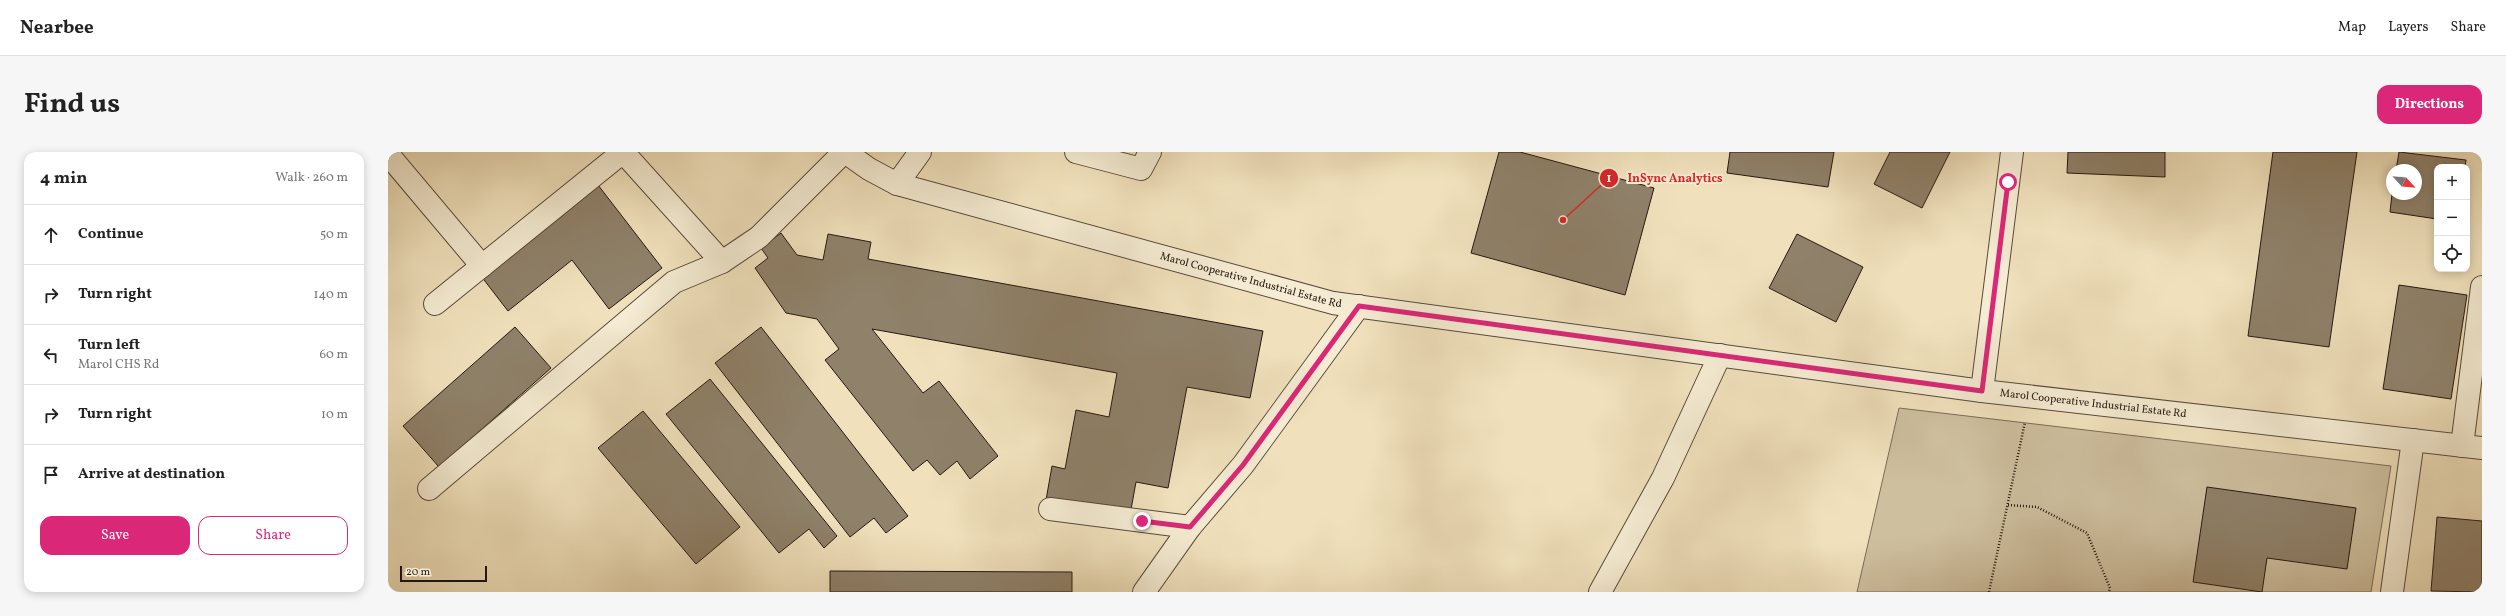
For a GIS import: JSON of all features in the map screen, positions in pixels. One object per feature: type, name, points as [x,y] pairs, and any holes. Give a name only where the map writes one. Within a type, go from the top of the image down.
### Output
[{"type":"street","points":[[389,152],[392,159],[482,266]]},
{"type":"street","points":[[435,304],[623,152],[722,262]]},
{"type":"street","points":[[429,489],[674,282],[722,262],[759,237],[844,152]]},
{"type":"street","name":"Marol Cooperative Industrial Estate Rd","points":[[844,152],[869,169],[897,184],[1333,303],[1982,391],[2472,447]]},
{"type":"street","points":[[897,184],[920,152]]},
{"type":"street","points":[[1076,152],[1141,169],[1150,152]]},
{"type":"street","points":[[1982,391],[2012,152]]},
{"type":"street","points":[[2472,447],[2482,287]]},
{"type":"street","points":[[1144,592],[1190,527],[1243,465],[1359,306]]},
{"type":"street","points":[[1600,592],[1662,478],[1720,355]]},
{"type":"street","points":[[2392,592],[2413,440]]},
{"type":"street","points":[[1050,509],[1190,527]]},
{"type":"path","points":[[1989,592],[2027,415]]},
{"type":"path","points":[[2008,505],[2037,507],[2088,533],[2109,592]]},
{"type":"shaded area","points":[[1899,408],[2391,466],[2371,592],[1857,592]]},
{"type":"building","points":[[1499,152],[1520,152],[1654,188],[1625,295],[1471,253]]},
{"type":"building","points":[[1730,152],[1834,152],[1828,187],[1727,173]]},
{"type":"building","points":[[1890,152],[1950,152],[1922,208],[1874,184]]},
{"type":"building","points":[[2068,152],[2165,152],[2165,177],[2067,173]]},
{"type":"building","points":[[2273,152],[2357,152],[2329,347],[2248,336]]},
{"type":"building","points":[[2399,152],[2466,160],[2465,164],[2434,164],[2434,219],[2390,212],[2391,200],[2422,200],[2422,164],[2397,164]]},
{"type":"building","points":[[598,185],[662,268],[609,309],[572,260],[508,311],[481,276]]},
{"type":"building","points":[[781,233],[797,255],[823,260],[828,234],[871,242],[868,259],[1263,331],[1250,398],[1187,387],[1168,488],[1136,482],[1130,515],[1046,500],[1052,466],[1065,469],[1076,410],[1109,417],[1117,373],[872,329],[923,393],[939,381],[998,456],[970,479],[957,461],[940,475],[927,460],[913,471],[825,360],[839,349],[817,319],[786,313],[755,268],[768,258],[761,248]]},
{"type":"building","points":[[1797,234],[1863,267],[1836,322],[1769,288]]},
{"type":"building","points":[[2399,285],[2467,295],[2451,399],[2383,389]]},
{"type":"building","points":[[515,327],[551,368],[439,467],[403,426]]},
{"type":"building","points":[[761,327],[908,516],[886,533],[874,518],[850,537],[715,363]]},
{"type":"building","points":[[710,379],[837,536],[824,548],[809,529],[779,553],[666,414]]},
{"type":"building","points":[[643,411],[740,527],[696,564],[598,448]]},
{"type":"building","points":[[2207,487],[2356,508],[2347,569],[2267,558],[2262,592],[2193,582]]},
{"type":"building","points":[[2437,517],[2482,521],[2482,592],[2431,591]]},
{"type":"building","points":[[830,571],[1072,572],[1072,592],[830,592]]},
{"type":"place","name":"InSync Analytics","points":[[1563,220]]},
{"type":"route","points":[[1142,521],[1190,527],[1243,465],[1359,306],[1982,391],[2008,182]]}]
